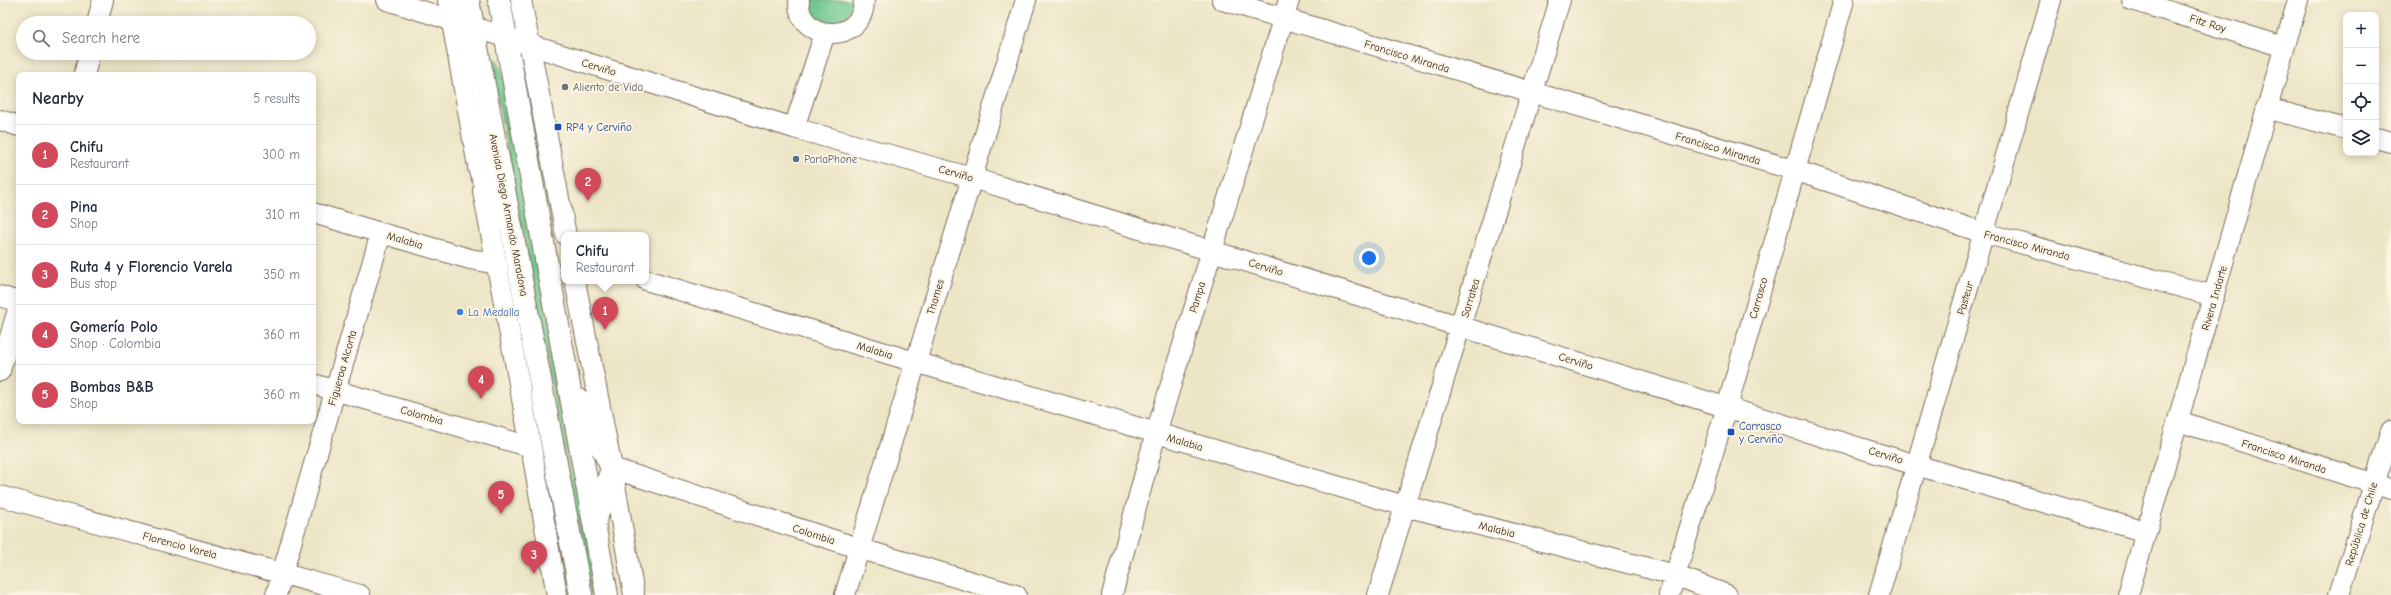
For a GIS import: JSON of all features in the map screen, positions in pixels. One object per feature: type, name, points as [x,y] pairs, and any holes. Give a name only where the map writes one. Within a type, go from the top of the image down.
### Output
[{"type":"main road","name":"Avenida Diego Armando Maradona","points":[[466,0],[473,28],[581,595]]},
{"type":"main road","points":[[499,0],[607,595]]},
{"type":"main road","points":[[487,102],[478,168],[516,253]]},
{"type":"main road","points":[[567,374],[612,468],[594,525]]},
{"type":"street","points":[[99,16],[103,0]]},
{"type":"street","name":"Cerviño","points":[[387,0],[450,9],[473,28],[794,128],[972,178],[1916,465],[2146,532]]},
{"type":"street","points":[[521,0],[565,232]]},
{"type":"street","points":[[799,0],[801,14],[807,23],[815,29],[825,33],[836,34],[847,30],[856,23],[862,13],[864,0]]},
{"type":"street","name":"Thames","points":[[845,595],[858,548],[1026,0]]},
{"type":"street","name":"Francisco Miranda","points":[[1222,0],[1794,170],[1984,233],[2214,296]]},
{"type":"street","name":"Pampa","points":[[1112,595],[1156,433],[1289,0]]},
{"type":"street","name":"Sarratea","points":[[1378,595],[1462,327],[1560,0]]},
{"type":"street","name":"Carrasco","points":[[1669,595],[1727,407],[1844,0]]},
{"type":"street","name":"Pasteur","points":[[1879,595],[2050,0]]},
{"type":"street","name":"Fitz Roy","points":[[2132,0],[2284,47]]},
{"type":"street","name":"Rivera Indarte","points":[[2133,594],[2146,532],[2298,0]]},
{"type":"street","name":"Avenida Diego Armando Maradona","points":[[450,9],[478,168],[532,446],[557,595]]},
{"type":"street","points":[[794,128],[825,33]]},
{"type":"street","points":[[85,72],[88,60]]},
{"type":"street","points":[[2266,108],[2343,129]]},
{"type":"street","points":[[0,120],[16,125]]},
{"type":"street","points":[[2379,139],[2391,142]]},
{"type":"street","name":"Malabia","points":[[316,214],[497,264]]},
{"type":"street","name":"Figueroa Alcorta","points":[[276,595],[381,233]]},
{"type":"street","name":"Malabia","points":[[649,281],[915,362],[1405,506],[1675,575],[1727,595]]},
{"type":"street","points":[[576,284],[612,468],[634,595]]},
{"type":"street","points":[[0,296],[16,301]]},
{"type":"street","points":[[0,371],[16,316]]},
{"type":"street","name":"Colombia","points":[[316,385],[532,446]]},
{"type":"street","name":"Francisco Miranda","points":[[2178,421],[2382,487]]},
{"type":"street","name":"República de Chile","points":[[2339,595],[2382,487],[2391,431]]},
{"type":"street","name":"Colombia","points":[[612,468],[858,548],[1016,595]]},
{"type":"street","name":"Florencio Varela","points":[[0,496],[360,595]]},
{"type":"green space","points":[[810,0],[854,0],[852,10],[847,16],[832,22],[817,16],[812,10]]},
{"type":"green space","points":[[496,59],[501,66],[600,595],[591,595],[492,68]]},
{"type":"place","name":"Aliento de Vida","points":[[565,87]]},
{"type":"place","name":"RP4 y Cerviño","points":[[558,127]]},
{"type":"place","name":"ParlaPhone","points":[[796,159]]},
{"type":"place","name":"Pina","points":[[588,201]]},
{"type":"place","name":"La Medalla","points":[[460,312]]},
{"type":"place","name":"Chifu","points":[[605,330]]},
{"type":"place","name":"Gomería Polo","points":[[481,399]]},
{"type":"place","name":"Carrasco y Cerviño","points":[[1731,432]]},
{"type":"place","name":"Bombas B&B","points":[[501,514]]},
{"type":"place","name":"Ruta 4 y Florencio Varela","points":[[534,574]]}]
